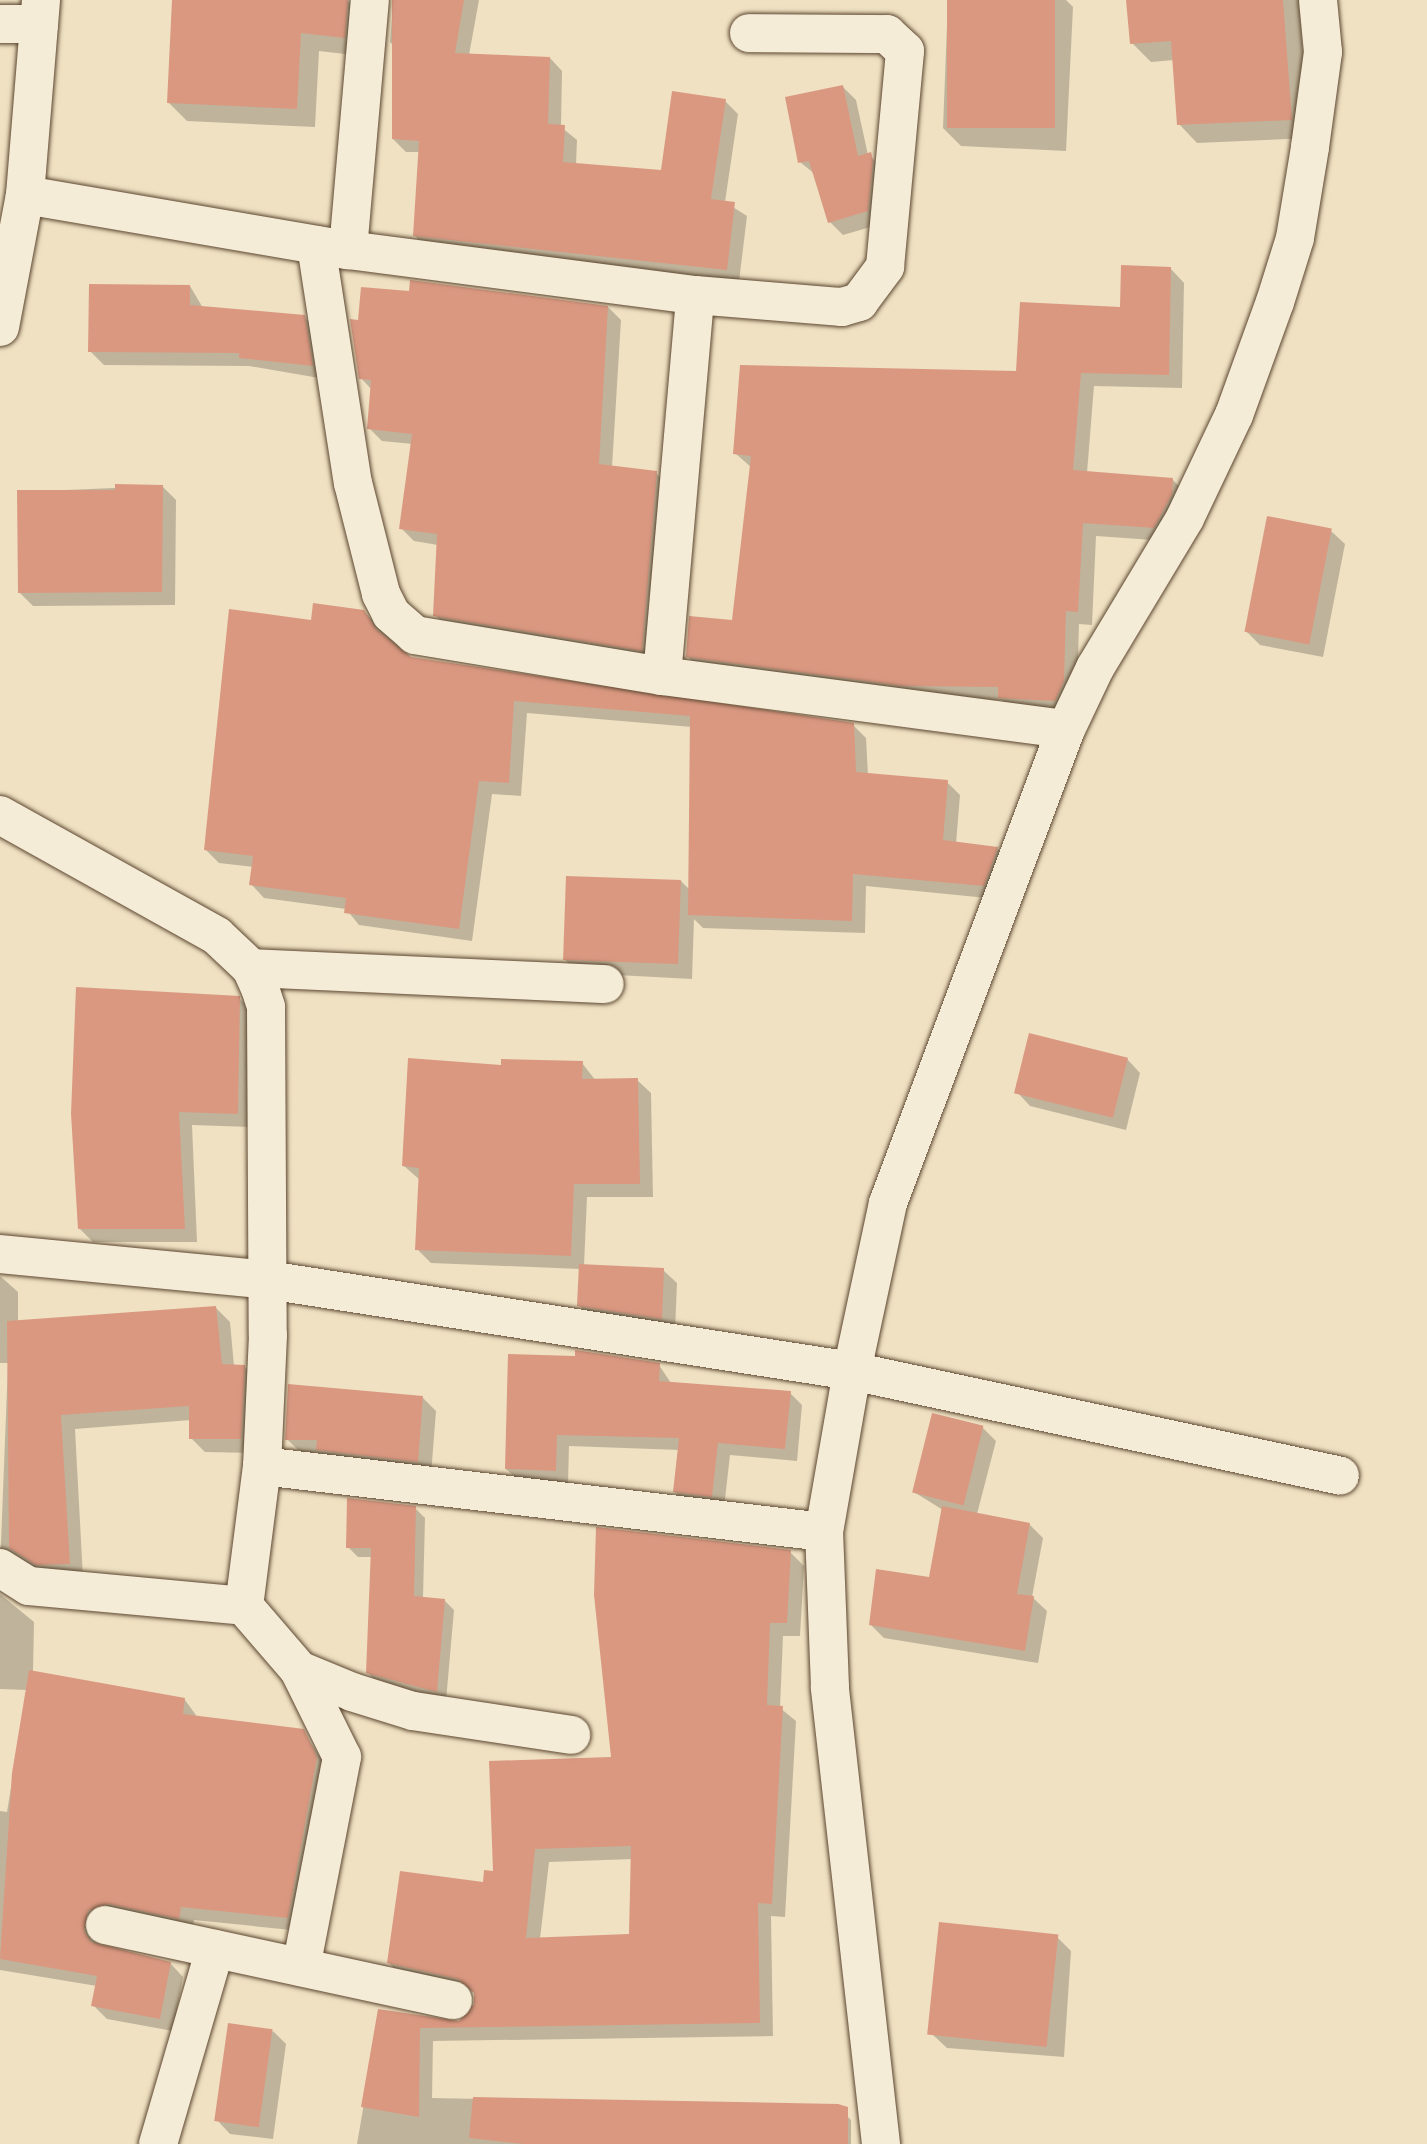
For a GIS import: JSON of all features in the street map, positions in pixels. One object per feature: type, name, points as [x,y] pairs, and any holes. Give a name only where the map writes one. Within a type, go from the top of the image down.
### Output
[{"type":"street","points":[[370,0],[332,248],[353,483],[391,614],[415,635],[662,677],[1066,729]]},
{"type":"street","points":[[881,2144],[830,1688],[824,1532],[852,1371],[888,1203],[1066,729],[1095,668],[1185,518],[1234,415],[1275,302],[1295,238],[1310,147],[1323,52],[1318,0]]},
{"type":"street","points":[[0,24],[40,12],[25,195],[0,327]]},
{"type":"street","points":[[25,195],[332,248],[695,295],[842,307],[859,302],[885,267],[905,51],[887,34],[749,33]]},
{"type":"street","points":[[662,677],[695,295]]},
{"type":"street","points":[[0,816],[217,936],[251,968],[266,1007],[268,1280],[262,1466],[244,1606]]},
{"type":"street","points":[[251,968],[605,984]]},
{"type":"street","points":[[0,1254],[268,1280],[852,1371],[1340,1476]]},
{"type":"street","points":[[262,1466],[824,1532]]},
{"type":"street","points":[[0,1568],[29,1586],[244,1606],[299,1670],[342,1757],[301,1968]]},
{"type":"street","points":[[299,1670],[413,1711],[571,1735]]},
{"type":"street","points":[[105,1925],[453,2000]]},
{"type":"street","points":[[158,2144],[215,1949]]},
{"type":"building","points":[[172,0],[348,0],[345,38],[301,33],[297,109],[167,103]]},
{"type":"building","points":[[392,0],[464,0],[455,53],[550,57],[548,124],[565,125],[563,162],[661,170],[672,91],[726,99],[711,199],[735,202],[727,270],[413,236],[419,141],[392,139]]},
{"type":"building","points":[[947,0],[1055,0],[1055,128],[947,128]]},
{"type":"building","points":[[1126,0],[1283,0],[1292,120],[1177,125],[1171,41],[1130,44]]},
{"type":"building","points":[[843,85],[858,156],[871,152],[873,160],[868,211],[828,223],[809,161],[798,163],[785,97]]},
{"type":"building","points":[[1121,265],[1171,267],[1169,375],[1081,373],[1073,470],[1173,478],[1172,494],[1154,528],[1083,523],[1078,612],[1066,611],[1064,681],[1055,701],[998,698],[998,687],[903,686],[686,657],[689,616],[732,620],[751,456],[733,454],[740,365],[1016,371],[1020,302],[1120,307]]},
{"type":"building","points":[[410,280],[608,306],[599,464],[657,471],[642,651],[433,616],[437,534],[399,529],[412,434],[367,429],[371,380],[359,379],[350,319],[358,320],[361,287],[409,291]]},
{"type":"building","points":[[89,284],[190,285],[190,305],[305,315],[313,366],[239,358],[239,353],[88,352]]},
{"type":"building","points":[[115,484],[163,485],[162,592],[18,593],[17,490],[115,490]]},
{"type":"building","points":[[1267,516],[1332,529],[1309,644],[1244,632]]},
{"type":"building","points":[[313,603],[364,610],[377,630],[411,657],[854,723],[856,772],[948,780],[943,840],[998,847],[984,886],[853,874],[852,921],[688,915],[690,716],[514,701],[509,783],[479,781],[459,929],[344,913],[346,898],[249,885],[253,856],[204,850],[229,609],[311,620]]},
{"type":"building","points":[[566,876],[681,880],[678,964],[563,960]]},
{"type":"building","points":[[76,987],[240,996],[238,1114],[179,1112],[185,1229],[78,1229],[71,1114]]},
{"type":"building","points":[[1029,1033],[1128,1058],[1113,1118],[1014,1093]]},
{"type":"building","points":[[408,1058],[501,1065],[501,1059],[583,1061],[582,1079],[638,1078],[640,1184],[574,1184],[571,1256],[415,1250],[419,1168],[402,1166]]},
{"type":"building","points":[[579,1264],[664,1268],[662,1319],[577,1306]]},
{"type":"building","points":[[216,1306],[222,1364],[245,1365],[241,1439],[189,1439],[189,1406],[61,1415],[70,1564],[36,1565],[9,1548],[7,1321]]},
{"type":"building","points":[[575,1350],[660,1363],[659,1381],[791,1391],[785,1449],[718,1443],[712,1497],[673,1492],[679,1438],[557,1435],[556,1471],[505,1469],[508,1354],[575,1356]]},
{"type":"building","points":[[288,1384],[423,1396],[418,1462],[316,1450],[317,1440],[285,1440]]},
{"type":"building","points":[[932,1413],[983,1426],[964,1505],[912,1493]]},
{"type":"building","points":[[347,1498],[416,1506],[414,1596],[445,1599],[437,1692],[366,1673],[371,1548],[346,1548]]},
{"type":"building","points":[[942,1506],[1030,1523],[1017,1594],[1034,1596],[1025,1651],[869,1625],[876,1569],[929,1577]]},
{"type":"building","points":[[596,1527],[791,1550],[787,1623],[770,1623],[767,1705],[783,1706],[772,1904],[758,1903],[760,2023],[420,2028],[419,2117],[361,2107],[378,2009],[459,2021],[474,2004],[474,1993],[458,1979],[387,1963],[400,1871],[483,1882],[484,1870],[493,1871],[489,1761],[611,1757],[594,1595]],"holes":[[[631,1846],[629,1934],[526,1938],[535,1849]]]},
{"type":"building","points":[[29,1670],[185,1698],[183,1714],[304,1729],[317,1757],[288,1918],[181,1907],[179,1919],[109,1904],[88,1911],[84,1931],[91,1942],[171,1962],[160,2019],[91,2006],[97,1976],[0,1959],[12,1773]]},
{"type":"building","points":[[939,1922],[1058,1935],[1047,2047],[927,2034]]},
{"type":"building","points":[[228,2023],[273,2029],[259,2127],[214,2121]]},
{"type":"building","points":[[473,2097],[838,2104],[848,2107],[848,2144],[524,2144],[469,2138]]}]
